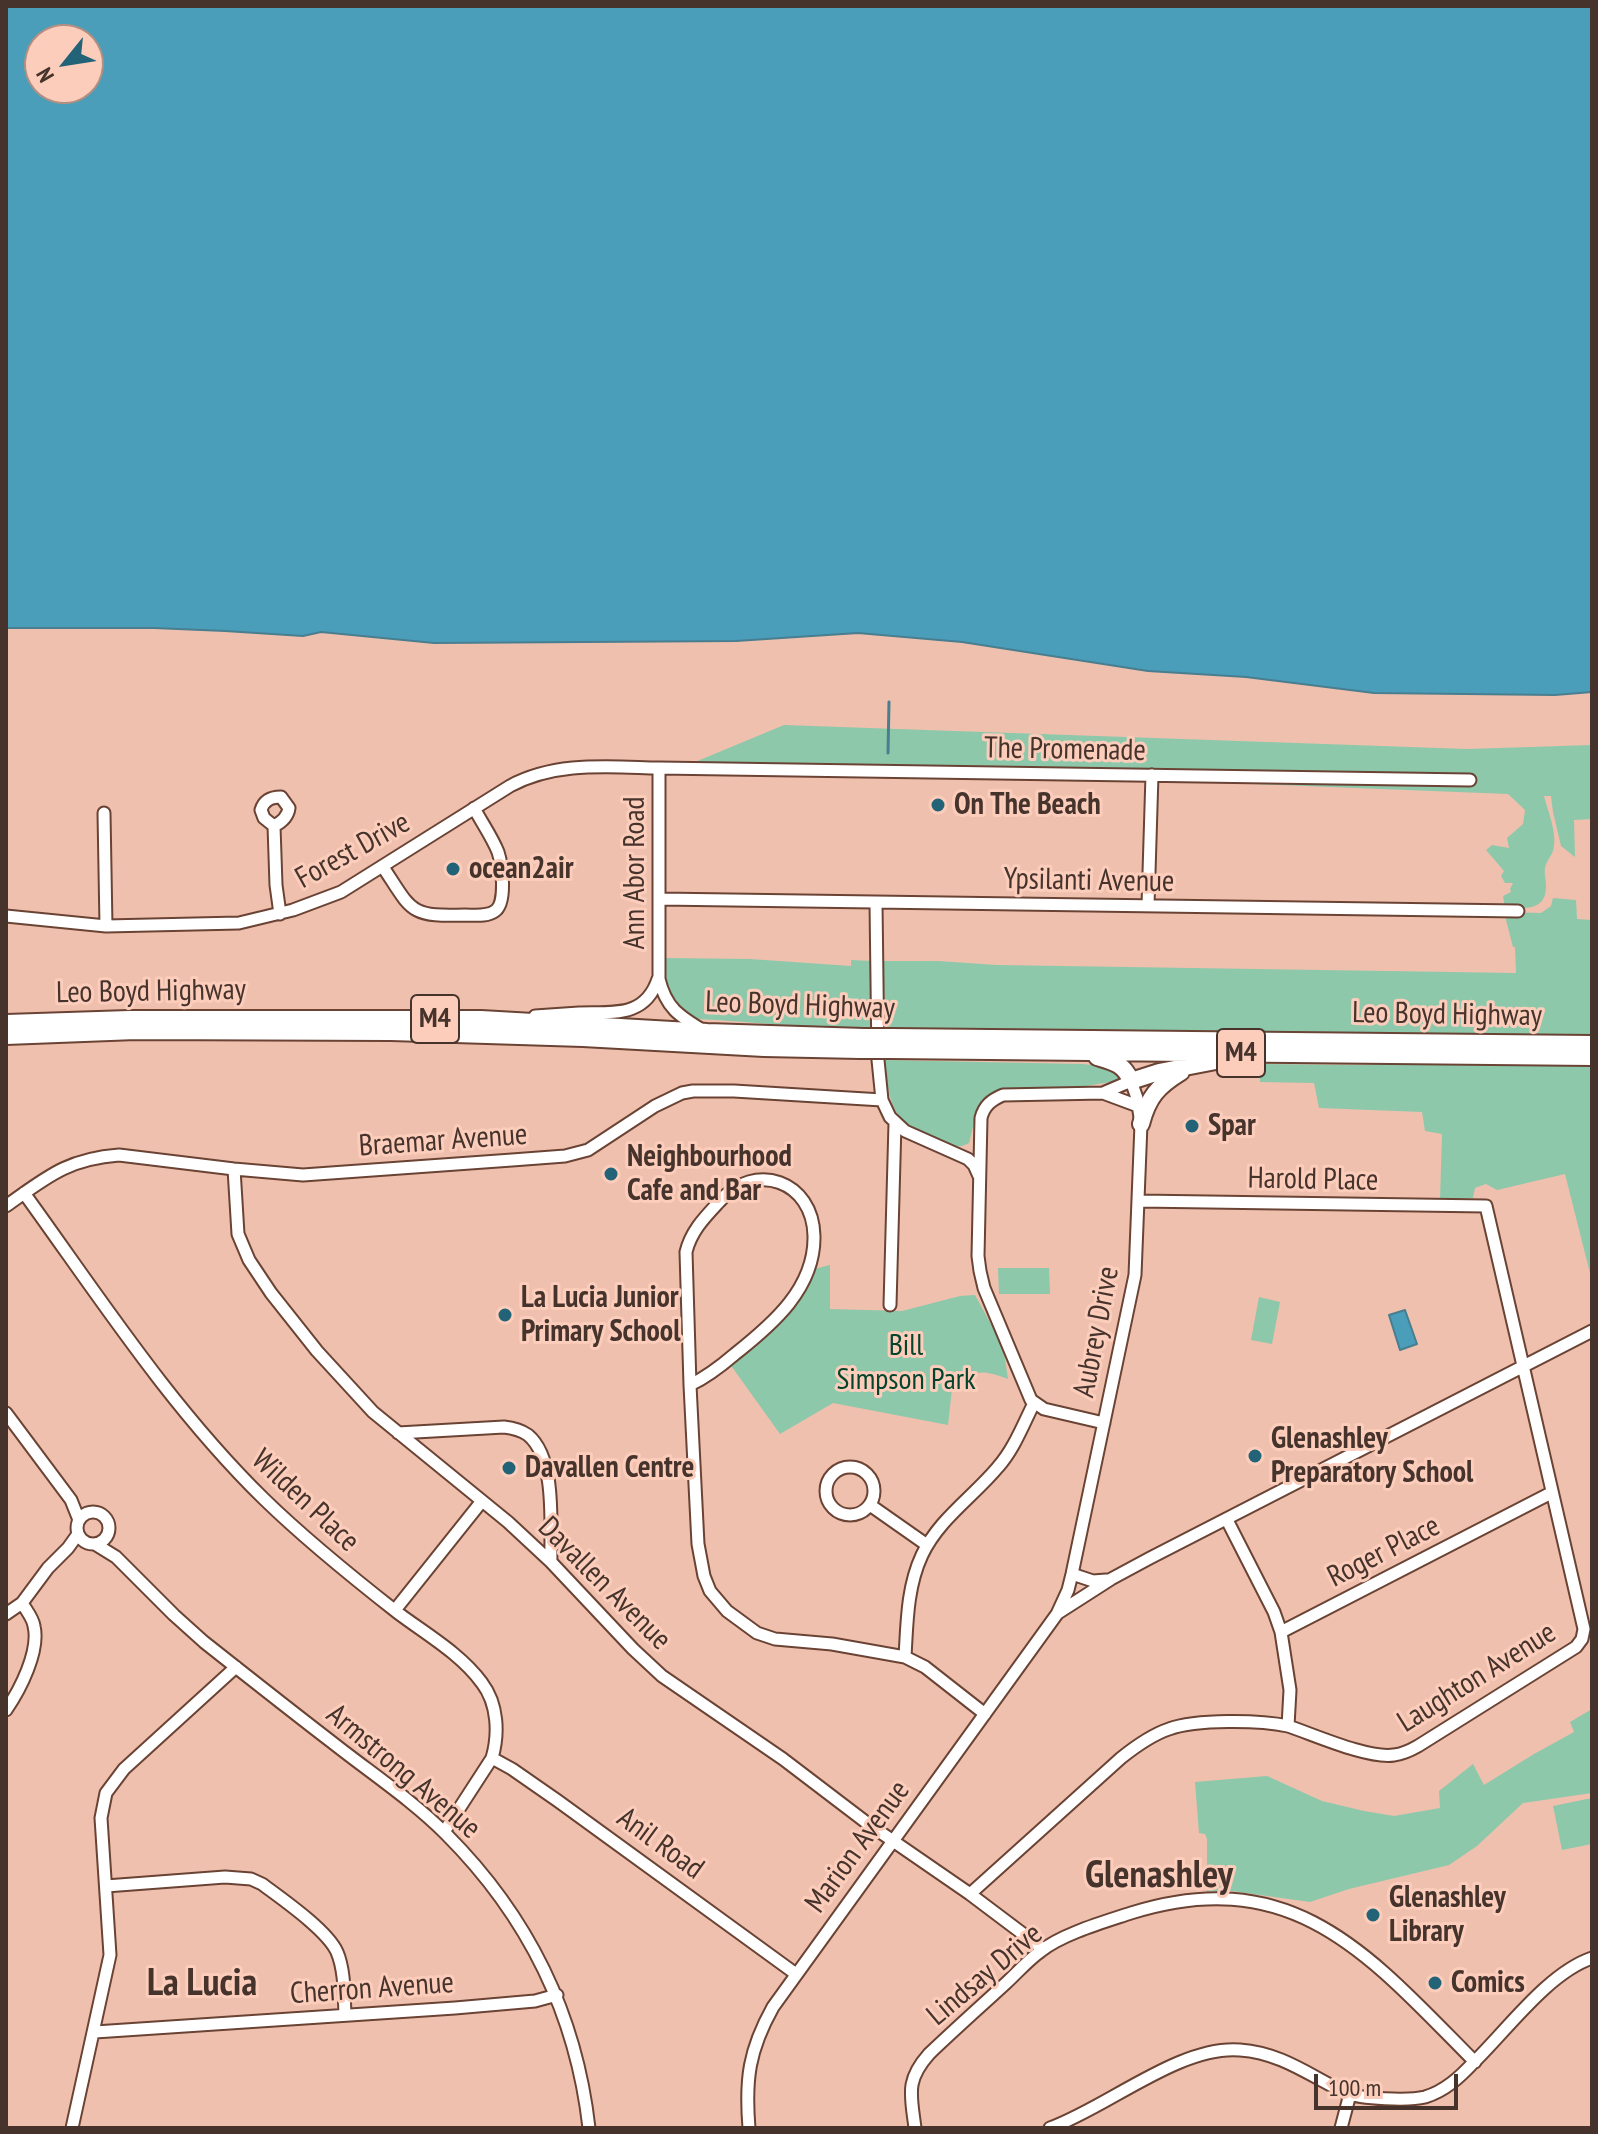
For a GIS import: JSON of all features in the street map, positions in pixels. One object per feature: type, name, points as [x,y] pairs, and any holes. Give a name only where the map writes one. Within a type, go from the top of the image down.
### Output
[{"type":"highway","name":"Leo Boyd Highway","points":[[9,1033],[129,1019],[481,1019],[862,1044]]},
{"type":"highway","name":"Leo Boyd Highway","points":[[9,1033],[391,1032],[764,1048],[862,1044],[1592,1044]]},
{"type":"highway","name":"Leo Boyd Highway","points":[[891,1044],[1078,1052],[1592,1057]]},
{"type":"highway","points":[[1078,1052],[1119,1064],[1131,1081],[1209,1062],[1282,1053]]},
{"type":"highway","points":[[1141,1124],[1146,1105],[1161,1086],[1183,1071],[1209,1062]]},
{"type":"street","name":"Forest Drive","points":[[6,916],[106,926],[239,923],[280,914],[328,898],[520,780],[549,770],[579,767],[659,768]]},
{"type":"street","name":"The Promenade","points":[[659,768],[1470,780]]},
{"type":"street","name":"Ann Abor Road","points":[[659,768],[659,979],[670,1007],[707,1032]]},
{"type":"street","points":[[1148,905],[1152,775]]},
{"type":"street","points":[[383,867],[406,901],[422,914],[480,915],[496,911],[502,902],[498,852],[474,808]]},
{"type":"street","points":[[104,813],[106,926]]},
{"type":"street","points":[[274,826],[280,914]]},
{"type":"street","name":"Ypsilanti Avenue","points":[[660,899],[1518,911]]},
{"type":"street","points":[[876,903],[878,1060],[882,1100],[895,1123],[912,1135],[972,1162],[979,1176]]},
{"type":"street","name":"Ann Abor Road","points":[[481,1019],[619,1012],[634,1008],[646,1000],[659,979]]},
{"type":"street","points":[[1103,1093],[1131,1081]]},
{"type":"street","name":"Aubrey Drive","points":[[1068,1590],[1135,1275],[1141,1124],[1131,1081]]},
{"type":"street","name":"Braemar Avenue","points":[[6,1206],[69,1165],[104,1156],[119,1155],[303,1175],[565,1156],[588,1150],[655,1106],[693,1091],[882,1100]]},
{"type":"street","points":[[1104,1423],[1044,1409],[1034,1403],[984,1288],[978,1256],[983,1112],[990,1102],[1003,1095],[1103,1093],[1138,1106]]},
{"type":"street","points":[[890,1305],[895,1123]]},
{"type":"street","points":[[957,1154],[973,1146],[981,1136]]},
{"type":"street","name":"Davallen Avenue","points":[[234,1169],[236,1221],[242,1247],[249,1260],[317,1351],[373,1412],[551,1562],[662,1676],[783,1759],[1043,1949]]},
{"type":"street","points":[[690,1385],[710,1375],[757,1336],[781,1314],[803,1283],[813,1251],[813,1223],[802,1200],[788,1185],[761,1179],[736,1187],[723,1197],[692,1236],[685,1262],[690,1385],[698,1544],[704,1576],[717,1601],[739,1622],[762,1635],[905,1657],[937,1676],[985,1714]]},
{"type":"street","name":"Wilden Place","points":[[24,1193],[178,1404],[234,1468],[299,1531],[460,1660],[483,1685],[496,1724],[492,1758],[444,1832]]},
{"type":"street","name":"Harold Place","points":[[1139,1201],[1486,1206]]},
{"type":"street","name":"Laughton Avenue","points":[[970,1894],[1121,1758],[1169,1729],[1198,1723],[1258,1722],[1288,1726],[1374,1754],[1394,1755],[1406,1752],[1576,1647],[1582,1639],[1584,1629],[1486,1206]]},
{"type":"street","name":"Marion Avenue","points":[[1057,1614],[1111,1579],[1592,1331]]},
{"type":"street","points":[[905,1657],[911,1591],[927,1545],[947,1518],[1000,1464],[1034,1403]]},
{"type":"street","points":[[6,1413],[71,1500],[86,1540]]},
{"type":"street","points":[[398,1433],[504,1427],[521,1431],[534,1441],[543,1457],[548,1480],[551,1562]]},
{"type":"street","points":[[421,1452],[441,1430]]},
{"type":"street","points":[[846,1467],[864,1471],[874,1487],[870,1505],[854,1514],[837,1510],[827,1495],[831,1477],[846,1467]]},
{"type":"street","name":"Roger Place","points":[[1281,1632],[1551,1493]]},
{"type":"street","points":[[6,1614],[22,1603],[48,1568],[68,1548],[86,1540],[103,1541],[108,1533],[105,1518],[71,1500]]},
{"type":"street","points":[[395,1610],[482,1501]]},
{"type":"street","points":[[870,1505],[927,1545]]},
{"type":"street","points":[[79,1520],[90,1512]]},
{"type":"street","points":[[1227,1520],[1281,1632],[1290,1690],[1288,1726]]},
{"type":"street","name":"Armstrong Avenue","points":[[108,1533],[116,1557]]},
{"type":"street","name":"Armstrong Avenue","points":[[86,1540],[116,1557],[185,1625],[410,1803],[444,1832],[471,1861],[501,1898],[533,1948],[557,1995],[575,2048],[589,2128]]},
{"type":"street","points":[[1072,1574],[1093,1581],[1111,1579]]},
{"type":"street","name":"Marion Avenue","points":[[749,2128],[748,2073],[762,2026],[773,2007],[1057,1614],[1068,1590]]},
{"type":"street","points":[[6,1710],[23,1681],[35,1633],[32,1620],[22,1603]]},
{"type":"street","points":[[72,2128],[110,1955],[101,1818],[106,1793],[124,1769],[236,1667]]},
{"type":"street","name":"Anil Road","points":[[492,1758],[558,1801],[796,1974]]},
{"type":"street","points":[[106,1886],[225,1877],[239,1877],[262,1884],[332,1943],[340,1962],[345,2015]]},
{"type":"street","name":"Lindsay Drive","points":[[915,2128],[911,2091],[917,2068],[1043,1949],[1101,1923],[1176,1901],[1217,1898],[1257,1903],[1287,1910],[1313,1921],[1358,1949],[1475,2062]]},
{"type":"street","points":[[1050,2128],[1085,2113],[1175,2064],[1219,2050],[1264,2053],[1294,2064],[1350,2094],[1399,2099],[1423,2097],[1442,2090],[1475,2062],[1540,1993],[1569,1970],[1592,1958]]},
{"type":"street","name":"Cherron Avenue","points":[[95,2032],[535,2001],[557,1995]]},
{"type":"street","points":[[1341,2128],[1350,2094]]},
{"type":"green space","points":[[784,725],[1467,749],[1592,745],[1592,819],[1574,820],[1575,857],[1561,846],[1551,796],[1544,796],[1554,837],[1553,851],[1545,868],[1545,894],[1533,907],[1505,908],[1503,896],[1511,892],[1513,883],[1505,883],[1501,876],[1504,871],[1486,850],[1492,845],[1509,848],[1507,838],[1523,824],[1525,810],[1508,794],[695,762]]},
{"type":"green space","points":[[1553,898],[1576,900],[1577,919],[1592,920],[1592,1037],[886,1030],[883,961],[1516,973],[1515,947],[1504,912],[1541,913],[1551,906]]},
{"type":"green space","points":[[665,958],[750,959],[851,966],[851,960],[872,961],[873,1030],[698,1019],[680,1010],[670,996]]},
{"type":"green space","points":[[1435,1059],[1592,1061],[1592,1281],[1565,1174],[1497,1190],[1486,1184],[1475,1188],[1473,1198],[1440,1200],[1442,1134],[1425,1131],[1422,1112],[1319,1108],[1314,1083],[1260,1082],[1260,1064],[1366,1065]]},
{"type":"green space","points":[[884,1060],[1082,1064],[1111,1067],[1124,1080],[1079,1087],[998,1090],[978,1107],[969,1143],[954,1146],[918,1132],[898,1115],[890,1097]]},
{"type":"green space","name":"Bill Simpson Park","points":[[830,1265],[830,1309],[902,1311],[975,1295],[1003,1346],[1008,1379],[978,1373],[952,1389],[948,1425],[833,1403],[780,1434],[727,1360],[774,1319],[814,1269]]},
{"type":"green space","points":[[998,1268],[1049,1268],[1050,1294],[999,1294]]},
{"type":"green space","points":[[1259,1297],[1280,1302],[1272,1344],[1251,1340]]},
{"type":"green space","points":[[1592,1709],[1592,1793],[1523,1803],[1477,1846],[1449,1865],[1349,1889],[1310,1902],[1224,1890],[1207,1892],[1207,1839],[1205,1834],[1199,1833],[1195,1782],[1267,1776],[1322,1801],[1364,1811],[1394,1816],[1440,1808],[1439,1791],[1473,1764],[1484,1785],[1574,1732],[1570,1722]]},
{"type":"green space","points":[[1592,1798],[1592,1844],[1562,1850],[1553,1806]]},
{"type":"water","points":[[6,6],[1592,6],[1592,692],[1555,695],[1374,693],[1246,677],[1148,671],[962,642],[858,633],[736,641],[434,643],[321,632],[303,636],[154,628],[6,628]]},
{"type":"water","points":[[1405,1310],[1417,1344],[1400,1350],[1389,1315]]},
{"type":"waterway","points":[[888,753],[889,702]]},
{"type":"place","name":"On The Beach","points":[[938,805]]},
{"type":"place","name":"ocean2air","points":[[453,869]]},
{"type":"place","name":"Spar","points":[[1192,1126]]},
{"type":"place","name":"Neighbourhood Cafe and Bar","points":[[611,1174]]},
{"type":"place","name":"La Lucia Junior Primary School","points":[[505,1315]]},
{"type":"place","name":"Glenashley Preparatory School","points":[[1255,1456]]},
{"type":"place","name":"Davallen Centre","points":[[509,1468]]},
{"type":"place","name":"Glenashley Library","points":[[1373,1915]]},
{"type":"place","name":"Comics","points":[[1435,1983]]},
{"type":"district","name":"Glenashley","points":[[1159,1876]]},
{"type":"district","name":"La Lucia","points":[[202,1984]]}]
